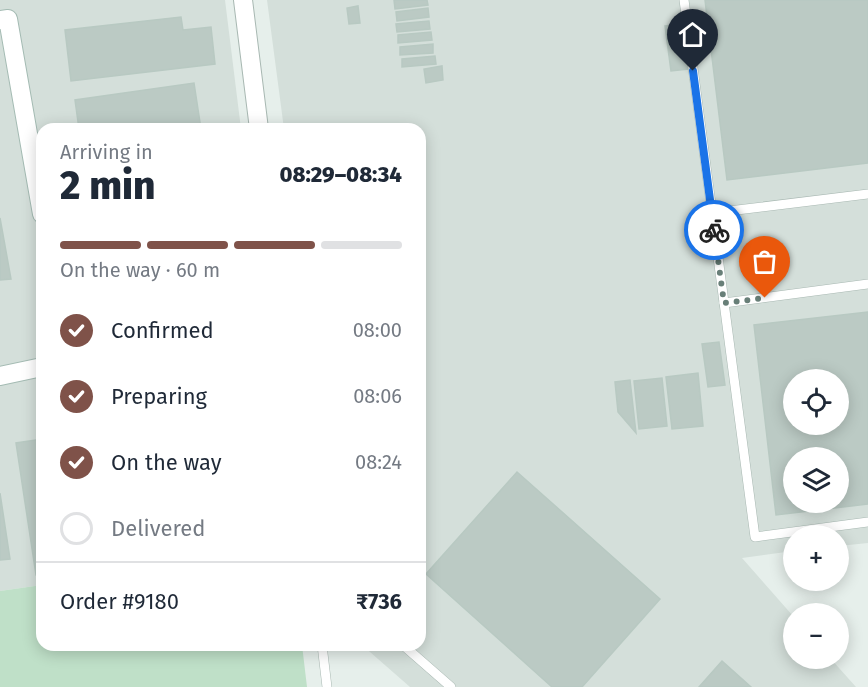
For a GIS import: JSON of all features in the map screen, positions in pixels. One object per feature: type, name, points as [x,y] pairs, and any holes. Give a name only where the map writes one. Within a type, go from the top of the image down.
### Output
[{"type":"street","points":[[243,0],[258,123]]},
{"type":"street","points":[[0,20],[8,19],[36,180]]},
{"type":"street","points":[[0,376],[36,368]]},
{"type":"lane","points":[[684,0],[754,537],[868,522]]},
{"type":"lane","points":[[712,213],[868,194]]},
{"type":"lane","points":[[724,303],[868,284]]},
{"type":"lane","points":[[323,651],[327,687]]},
{"type":"lane","points":[[410,651],[451,687]]},
{"type":"shaded area","points":[[0,0],[225,0],[240,123],[36,123],[36,586],[0,591]]},
{"type":"shaded area","points":[[267,0],[868,0],[868,543],[849,545],[849,525],[783,525],[783,552],[742,558],[783,605],[783,669],[840,669],[856,687],[410,687],[369,651],[426,651],[426,123],[283,123]]},
{"type":"green space","points":[[36,586],[36,651],[303,651],[307,687],[0,687],[0,591]]},
{"type":"building","points":[[394,0],[427,0],[428,5],[395,9]]},
{"type":"building","points":[[705,0],[868,0],[868,163],[727,180]]},
{"type":"building","points":[[358,6],[360,23],[349,24],[347,8]]},
{"type":"building","points":[[428,8],[429,17],[397,21],[396,12]]},
{"type":"building","points":[[181,17],[183,30],[211,27],[215,64],[71,81],[65,30]]},
{"type":"building","points":[[429,21],[430,29],[397,32],[396,24]]},
{"type":"building","points":[[682,24],[688,69],[671,71],[665,26]]},
{"type":"building","points":[[431,32],[432,40],[398,43],[398,35]]},
{"type":"building","points":[[433,44],[433,53],[400,55],[400,47]]},
{"type":"building","points":[[435,56],[436,64],[402,67],[402,59]]},
{"type":"building","points":[[442,66],[443,80],[426,83],[424,69]]},
{"type":"building","points":[[194,83],[200,123],[78,123],[75,100]]},
{"type":"building","points":[[0,218],[11,279],[0,280]]},
{"type":"building","points":[[868,312],[868,504],[849,506],[849,447],[783,447],[783,513],[793,513],[776,515],[754,325]]},
{"type":"building","points":[[719,342],[725,385],[708,387],[702,344]]},
{"type":"building","points":[[698,373],[703,426],[672,429],[666,377]]},
{"type":"building","points":[[662,378],[667,426],[639,429],[634,381]]},
{"type":"building","points":[[630,380],[636,433],[618,412],[615,382]]},
{"type":"building","points":[[36,440],[36,575],[16,443]]},
{"type":"building","points":[[517,472],[660,599],[582,687],[552,687],[426,574]]},
{"type":"building","points":[[0,493],[10,559],[0,560]]},
{"type":"building","points":[[722,661],[751,687],[699,687]]},
{"type":"way so far","points":[[714,230],[724,303],[765,298]]},
{"type":"route","points":[[693,71],[714,230]]}]
